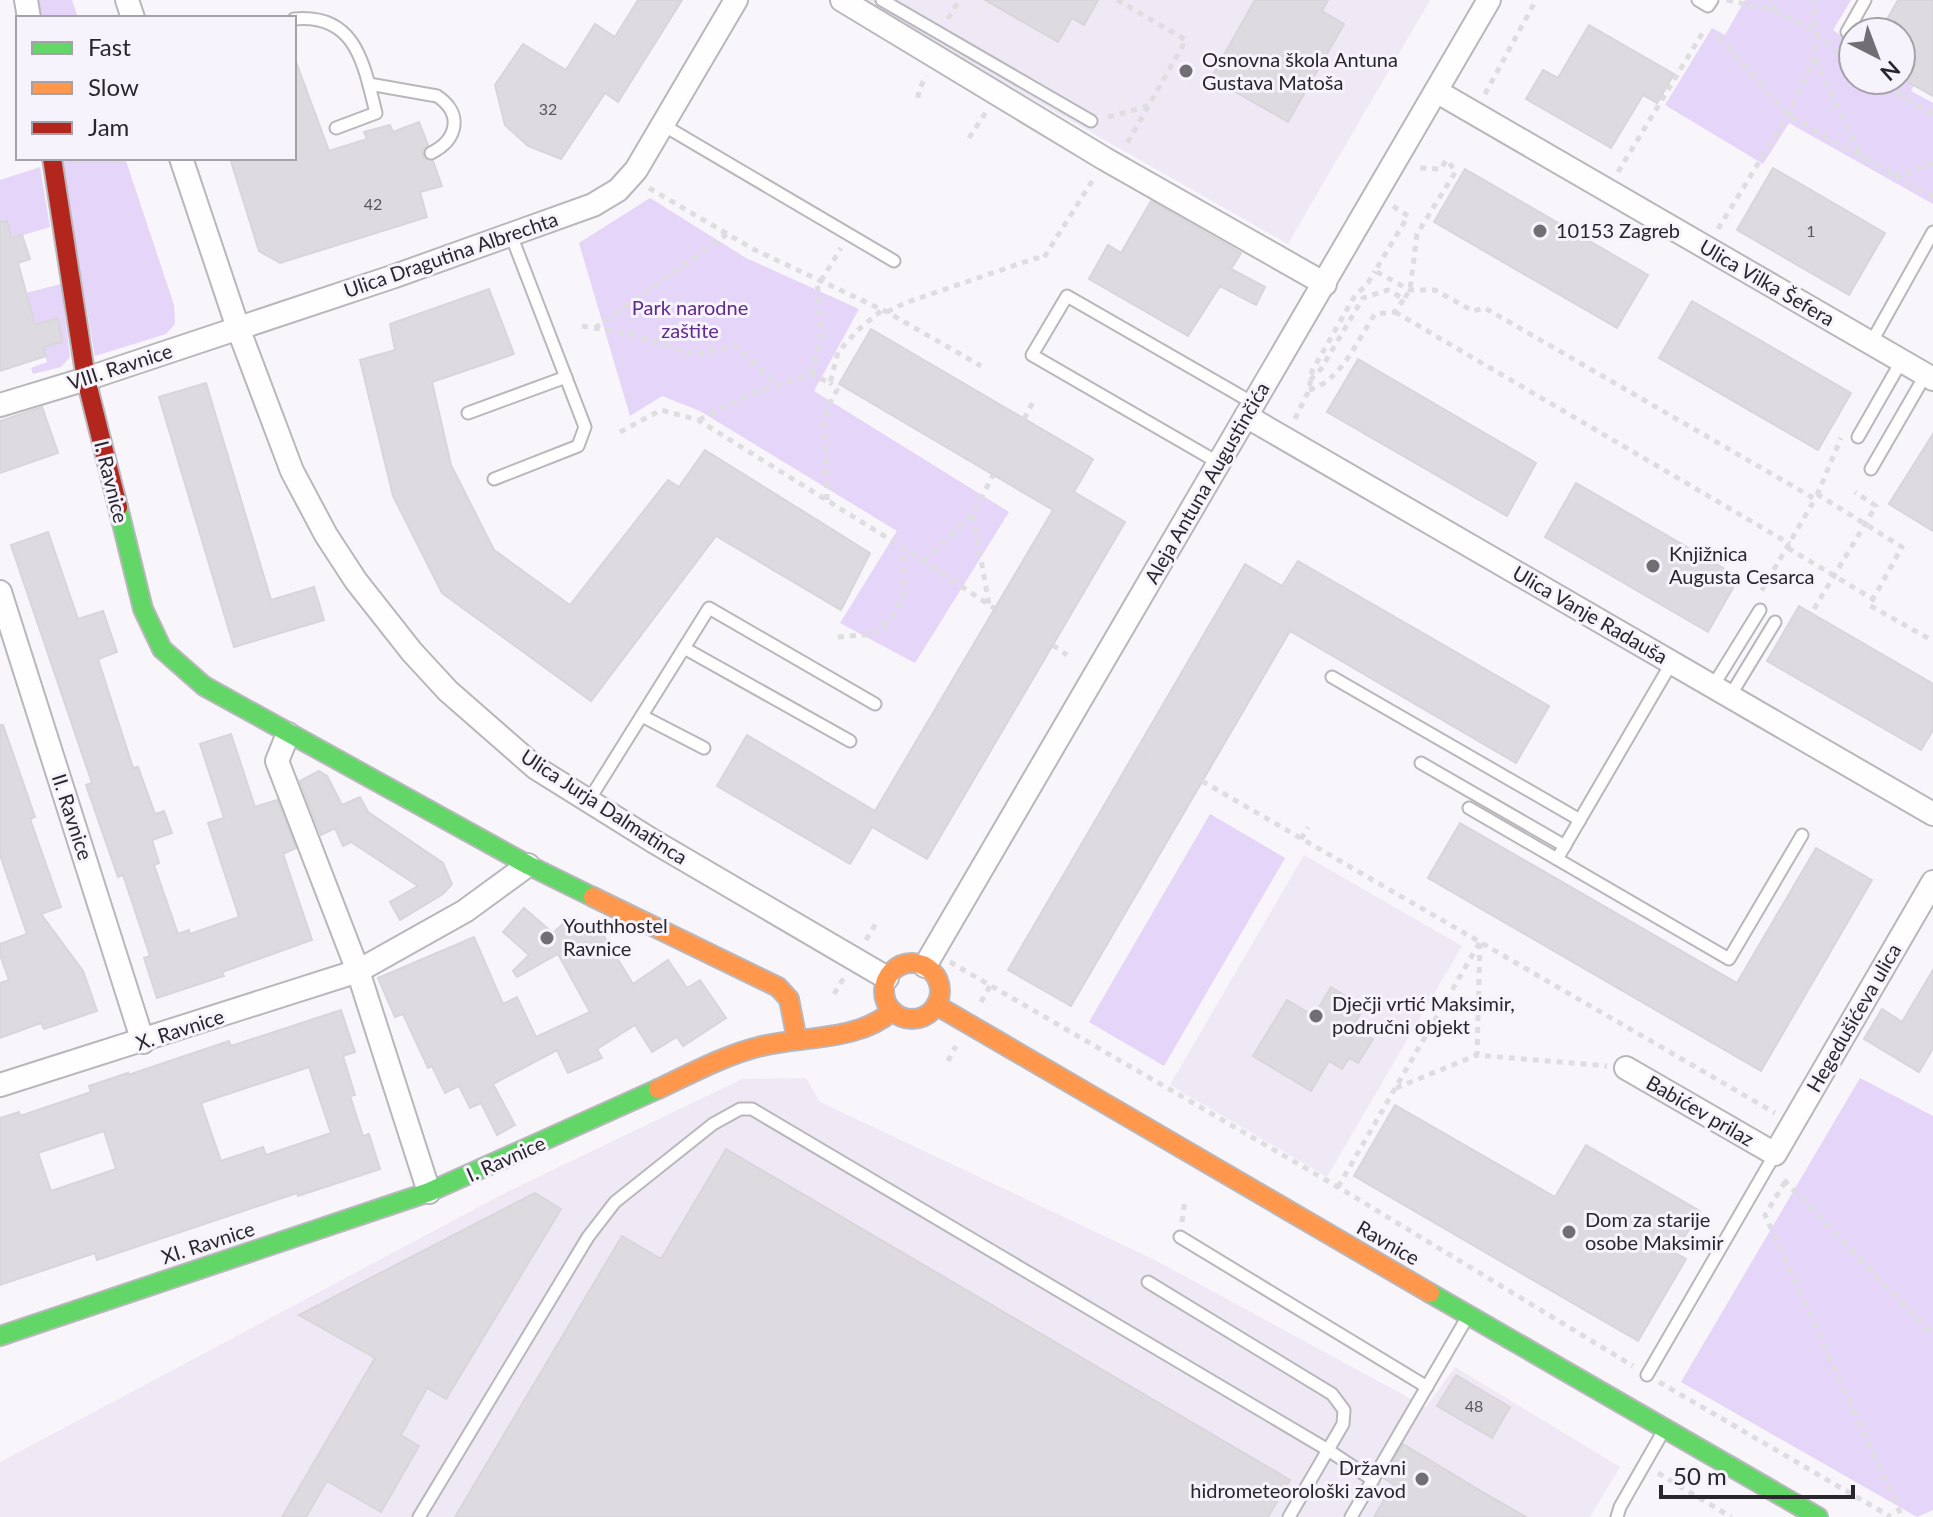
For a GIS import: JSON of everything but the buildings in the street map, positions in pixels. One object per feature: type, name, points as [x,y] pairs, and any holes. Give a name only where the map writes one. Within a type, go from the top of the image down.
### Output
[{"type":"street","name":"Ulica Dragutina Albrechta","points":[[238,328],[511,235],[593,205],[618,190],[636,170],[736,0]]},
{"type":"street","points":[[842,0],[1110,162],[1325,284]]},
{"type":"street","name":"Aleja Antuna Augustinčića","points":[[925,966],[1489,0]]},
{"type":"street","name":"Ulica Vilka Šefera","points":[[1436,91],[1930,376]]},
{"type":"street","name":"I. Ravnice","points":[[52,160],[86,379],[143,609],[162,649],[204,686],[288,734],[528,865],[778,987],[789,999],[797,1040]]},
{"type":"street","points":[[182,160],[238,328]]},
{"type":"street","name":"VIII. Ravnice","points":[[0,405],[238,328]]},
{"type":"street","name":"Ulica Jurja Dalmatinca","points":[[238,328],[292,471],[326,535],[356,581],[412,652],[448,691],[536,768],[653,841],[887,978]]},
{"type":"street","name":"Ulica Vanje Radauša","points":[[1250,410],[1933,814]]},
{"type":"street","name":"II. Ravnice","points":[[0,592],[143,1042]]},
{"type":"street","points":[[288,734],[277,761],[358,971],[429,1192]]},
{"type":"street","points":[[358,971],[465,911],[528,865]]},
{"type":"street","name":"Hegedušićeva ulica","points":[[1775,1154],[1933,882]]},
{"type":"street","points":[[908,963],[925,966],[937,978],[940,987],[936,1005],[924,1016],[916,1018],[907,1018],[892,1011],[885,995],[887,978],[899,966],[908,963]]},
{"type":"street","name":"X. Ravnice","points":[[0,1085],[143,1042],[358,971]]},
{"type":"street","name":"Ravnice","points":[[936,1005],[1818,1517]]},
{"type":"street","name":"I. Ravnice","points":[[429,1192],[595,1119],[725,1057],[863,1029],[881,1021],[892,1011]]},
{"type":"street","name":"Babićev prilaz","points":[[1626,1068],[1775,1154]]},
{"type":"street","name":"XI. Ravnice","points":[[0,1336],[429,1192]]},
{"type":"lane","points":[[882,0],[1091,121]]},
{"type":"lane","points":[[1698,0],[1708,6],[1712,0]]},
{"type":"lane","points":[[296,19],[327,23],[342,30],[351,39],[360,57],[376,113],[336,128]]},
{"type":"lane","points":[[369,84],[437,96],[445,101],[452,111],[453,133],[443,147],[431,153]]},
{"type":"lane","points":[[663,125],[894,261]]},
{"type":"lane","points":[[1871,343],[1933,232]]},
{"type":"lane","points":[[494,479],[578,446],[585,427],[511,235]]},
{"type":"lane","points":[[1219,463],[1032,355],[1067,296],[1250,410]]},
{"type":"lane","points":[[1858,437],[1902,360]]},
{"type":"lane","points":[[1871,469],[1930,376]]},
{"type":"lane","points":[[468,413],[566,377]]},
{"type":"lane","points":[[1721,691],[1756,607]]},
{"type":"lane","points":[[589,800],[709,608],[875,704]]},
{"type":"lane","points":[[1721,691],[1775,622]]},
{"type":"lane","points":[[684,648],[850,741]]},
{"type":"lane","points":[[1557,859],[1672,662]]},
{"type":"lane","points":[[1332,677],[1580,820]]},
{"type":"lane","points":[[642,716],[704,748]]},
{"type":"lane","points":[[1421,763],[1565,846]]},
{"type":"lane","points":[[1469,808],[1729,959],[1802,835]]},
{"type":"lane","points":[[419,1517],[588,1237],[615,1202],[713,1124],[740,1109],[752,1109],[1328,1450],[1373,1480]]},
{"type":"lane","points":[[1647,1375],[1775,1154]]},
{"type":"lane","points":[[1180,1237],[1427,1387]]},
{"type":"lane","points":[[1148,1282],[1332,1394],[1344,1410],[1343,1424],[1289,1517]]},
{"type":"lane","points":[[1351,1517],[1468,1315]]},
{"type":"lane","points":[[1617,1517],[1664,1430]]},
{"type":"path","points":[[830,383],[838,352],[884,311],[1036,258],[1043,259],[1148,106],[1186,40],[1117,0]]},
{"type":"path","points":[[1481,99],[1536,0]]},
{"type":"path","points":[[1726,0],[1772,10],[1803,24],[1837,51]]},
{"type":"path","points":[[1772,10],[1778,0]]},
{"type":"path","points":[[1716,233],[1788,115],[1814,58],[1813,0]]},
{"type":"path","points":[[1617,174],[1705,29]]},
{"type":"path","points":[[1719,37],[1788,115],[1933,197]]},
{"type":"path","points":[[1814,58],[1856,146],[1867,161]]},
{"type":"path","points":[[1902,96],[1933,115]]},
{"type":"path","points":[[1091,121],[1148,106]]},
{"type":"path","points":[[1395,312],[1410,290],[1417,234],[1456,171],[1446,160],[1441,169],[1419,166],[1410,179]]},
{"type":"path","points":[[1892,175],[1933,163]]},
{"type":"path","points":[[644,186],[727,234],[884,311],[981,366]]},
{"type":"path","points":[[1295,419],[1309,390],[1312,371],[1354,297],[1368,283],[1408,216],[1393,206]]},
{"type":"path","points":[[594,328],[727,234]]},
{"type":"path","points":[[811,374],[822,336],[819,280],[850,235]]},
{"type":"path","points":[[1375,271],[1410,290],[1435,290],[1473,311],[1485,308],[1902,547],[1869,605],[1933,641]]},
{"type":"path","points":[[1310,380],[1321,369],[1363,298],[1388,290],[1404,299]]},
{"type":"path","points":[[1309,390],[1322,386],[1333,377],[1375,314],[1395,312],[1873,599]]},
{"type":"path","points":[[582,326],[634,335],[696,355],[735,345],[777,385]]},
{"type":"path","points":[[698,420],[755,392],[811,374],[830,383],[837,390],[827,408],[825,427],[827,500]]},
{"type":"path","points":[[1024,419],[1034,400]]},
{"type":"path","points":[[620,432],[661,410],[698,420],[992,606],[973,514]]},
{"type":"path","points":[[1756,607],[1816,496],[1844,432]]},
{"type":"path","points":[[924,561],[973,514],[993,475]]},
{"type":"path","points":[[1814,609],[1876,506],[1855,492]]},
{"type":"path","points":[[838,637],[873,634],[894,615],[905,591],[902,547]]},
{"type":"path","points":[[1053,645],[1067,655]]},
{"type":"path","points":[[1139,745],[1153,753]]},
{"type":"path","points":[[1202,781],[1793,1124]]},
{"type":"path","points":[[1301,839],[1308,827]]},
{"type":"path","points":[[1477,1055],[1480,942]]},
{"type":"path","points":[[1338,1187],[1480,942]]},
{"type":"path","points":[[949,962],[1338,1187],[1616,1356]]},
{"type":"path","points":[[1395,1089],[1477,1055],[1626,1068]]},
{"type":"path","points":[[1775,1154],[1785,1182],[1933,1335]]},
{"type":"path","points":[[1785,1182],[1765,1215],[1902,1517]]},
{"type":"path","points":[[1647,1375],[1891,1517]]},
{"type":"path","points":[[1643,1465],[1731,1517]]},
{"type":"shaded area","name":"Osnovna škola Antuna Gustava Matoša","points":[[858,0],[1430,0],[1288,244]]},
{"type":"shaded area","name":"Dječji vrtić Maksimir, područni objekt","points":[[1304,855],[1462,946],[1327,1177],[1170,1085]]},
{"type":"shaded area","points":[[806,1078],[820,1102],[1153,1259],[1426,1407],[1455,1367],[1620,1467],[1590,1517],[0,1517],[0,1462],[505,1193],[742,1079]]},
{"type":"green space","points":[[32,0],[72,0],[77,16],[35,16]]},
{"type":"green space","points":[[1745,0],[1851,0],[1841,16],[1837,16],[1833,30],[1837,33],[1837,96],[1917,94],[1933,103],[1933,204],[1789,123],[1763,164],[1665,105],[1712,28],[1725,35]]},
{"type":"green space","points":[[60,160],[126,160],[174,305],[175,324],[166,334],[95,356]]},
{"type":"green space","points":[[40,167],[50,227],[0,242],[0,180]]},
{"type":"green space","name":"Park narodne zaštite","points":[[650,198],[746,258],[859,309],[814,391],[1009,512],[915,663],[840,623],[897,531],[700,411],[662,396],[630,416],[579,243]]},
{"type":"green space","points":[[61,284],[70,357],[61,367],[33,374],[31,368],[47,362],[26,293]]},
{"type":"green space","points":[[1210,814],[1285,858],[1164,1066],[1089,1022]]},
{"type":"green space","points":[[1860,1078],[1933,1116],[1933,1510],[1917,1517],[1681,1382]]},
{"type":"traffic: fast","points":[[118,507],[143,609],[162,649],[204,686],[528,865],[593,897]]},
{"type":"traffic: fast","points":[[0,1336],[429,1192],[658,1089]]},
{"type":"traffic: fast","points":[[1430,1293],[1818,1517]]},
{"type":"traffic: slow","points":[[593,897],[778,987],[789,999],[797,1040]]},
{"type":"traffic: slow","points":[[912,963],[932,971],[940,991],[932,1011],[912,1019],[892,1011],[884,991],[892,971],[912,963]]},
{"type":"traffic: slow","points":[[936,1005],[1430,1293]]},
{"type":"traffic: slow","points":[[658,1089],[748,1050],[847,1033],[879,1021],[892,1011]]},
{"type":"traffic: jam","points":[[52,160],[86,379],[118,507]]},
{"type":"place","name":"Osnovna škola Antuna Gustava Matoša","points":[[1186,71]]},
{"type":"place","name":"10153 Zagreb","points":[[1540,231]]},
{"type":"place","name":"Knjižnica Augusta Cesarca","points":[[1653,566]]},
{"type":"place","name":"Youthhostel Ravnice","points":[[547,938]]},
{"type":"place","name":"Dječji vrtić Maksimir, područni objekt","points":[[1316,1016]]},
{"type":"place","name":"Dom za starije osobe Maksimir","points":[[1569,1232]]},
{"type":"place","name":"Državni hidrometeorološki zavod","points":[[1422,1479]]}]
